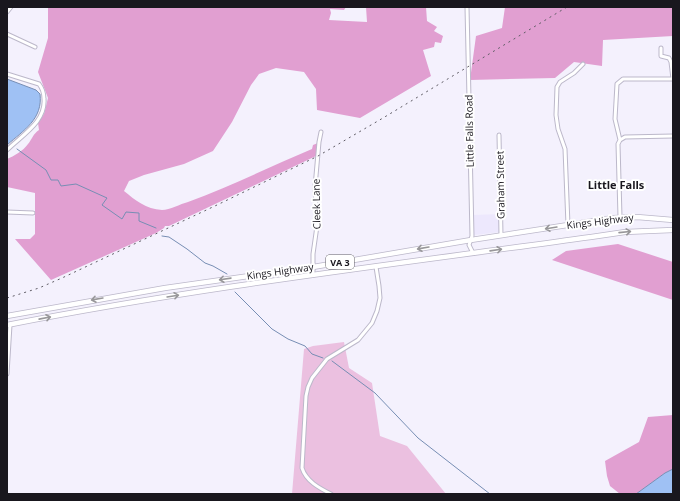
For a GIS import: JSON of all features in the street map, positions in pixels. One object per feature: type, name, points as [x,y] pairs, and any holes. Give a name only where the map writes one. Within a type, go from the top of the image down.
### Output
[{"type":"highway","name":"Kings Highway","points":[[7,316],[111,297],[313,267],[470,240],[620,217],[673,220]]},
{"type":"highway","name":"Kings Highway","points":[[8,325],[112,306],[473,253],[619,233],[673,230]]},
{"type":"highway","points":[[111,297],[112,306]]},
{"type":"street","points":[[7,12],[11,7]]},
{"type":"street","name":"Little Falls Road","points":[[467,7],[471,220],[470,248],[473,253]]},
{"type":"street","points":[[7,34],[35,47]]},
{"type":"street","points":[[620,217],[618,144],[620,140],[615,120],[617,84],[623,79],[673,79],[671,62],[669,58],[661,56],[661,48]]},
{"type":"street","points":[[568,225],[565,149],[558,130],[556,115],[557,87],[560,82],[574,73],[583,64]]},
{"type":"street","points":[[7,74],[39,84],[44,92],[42,113],[38,121],[7,150]]},
{"type":"street","name":"Cleek Lane","points":[[313,276],[317,226],[315,187],[321,132]]},
{"type":"street","name":"Graham Street","points":[[499,135],[501,235]]},
{"type":"street","points":[[620,140],[624,137],[673,136]]},
{"type":"street","points":[[7,212],[33,213]]},
{"type":"street","points":[[331,494],[319,488],[307,479],[302,468],[307,391],[312,378],[327,359],[358,340],[372,323],[380,298],[376,267]]},
{"type":"street","points":[[7,374],[8,325]]},
{"type":"shaded area","points":[[48,7],[346,7],[344,10],[330,9],[331,13],[329,20],[367,22],[366,7],[426,7],[427,21],[437,27],[434,31],[443,36],[441,43],[435,42],[434,47],[423,50],[431,76],[360,118],[317,110],[316,89],[304,72],[276,68],[259,74],[251,85],[232,122],[213,151],[184,164],[144,175],[129,181],[124,191],[146,206],[165,210],[235,183],[312,149],[313,145],[318,143],[316,156],[169,226],[165,226],[156,233],[51,280],[15,239],[30,239],[35,234],[35,193],[7,187],[7,159],[24,149],[35,133],[39,130],[38,123],[44,114],[48,98],[38,72],[48,38]]},
{"type":"shaded area","points":[[505,7],[673,7],[673,36],[603,40],[602,66],[574,62],[555,78],[470,80],[476,36],[502,28]]},
{"type":"shaded area","points":[[500,214],[500,232],[474,235],[473,215]]},
{"type":"shaded area","points":[[618,244],[673,262],[673,300],[552,260],[566,251]]},
{"type":"shaded area","points":[[344,342],[349,368],[372,383],[380,436],[407,446],[446,494],[292,494],[304,349],[313,346]]},
{"type":"shaded area","points":[[673,415],[673,469],[636,494],[620,494],[610,486],[605,461],[639,442],[648,417]]},
{"type":"water","points":[[7,79],[36,90],[40,94],[40,103],[31,123],[7,145]]},
{"type":"water","points":[[673,469],[673,494],[636,494],[665,473]]},
{"type":"waterway","points":[[17,149],[46,170],[51,180],[58,180],[61,186],[76,184],[107,198],[102,205],[122,219],[126,212],[139,213],[139,221],[156,228]]},
{"type":"waterway","points":[[162,236],[169,237],[205,263],[227,274]]},
{"type":"waterway","points":[[235,292],[272,329],[288,339],[305,346],[312,354],[323,358]]},
{"type":"waterway","points":[[332,361],[375,393],[418,438],[490,494]]},
{"type":"railway","points":[[7,298],[39,288],[62,278],[318,156],[567,7]]},
{"type":"district","name":"Little Falls","points":[[616,184]]}]
